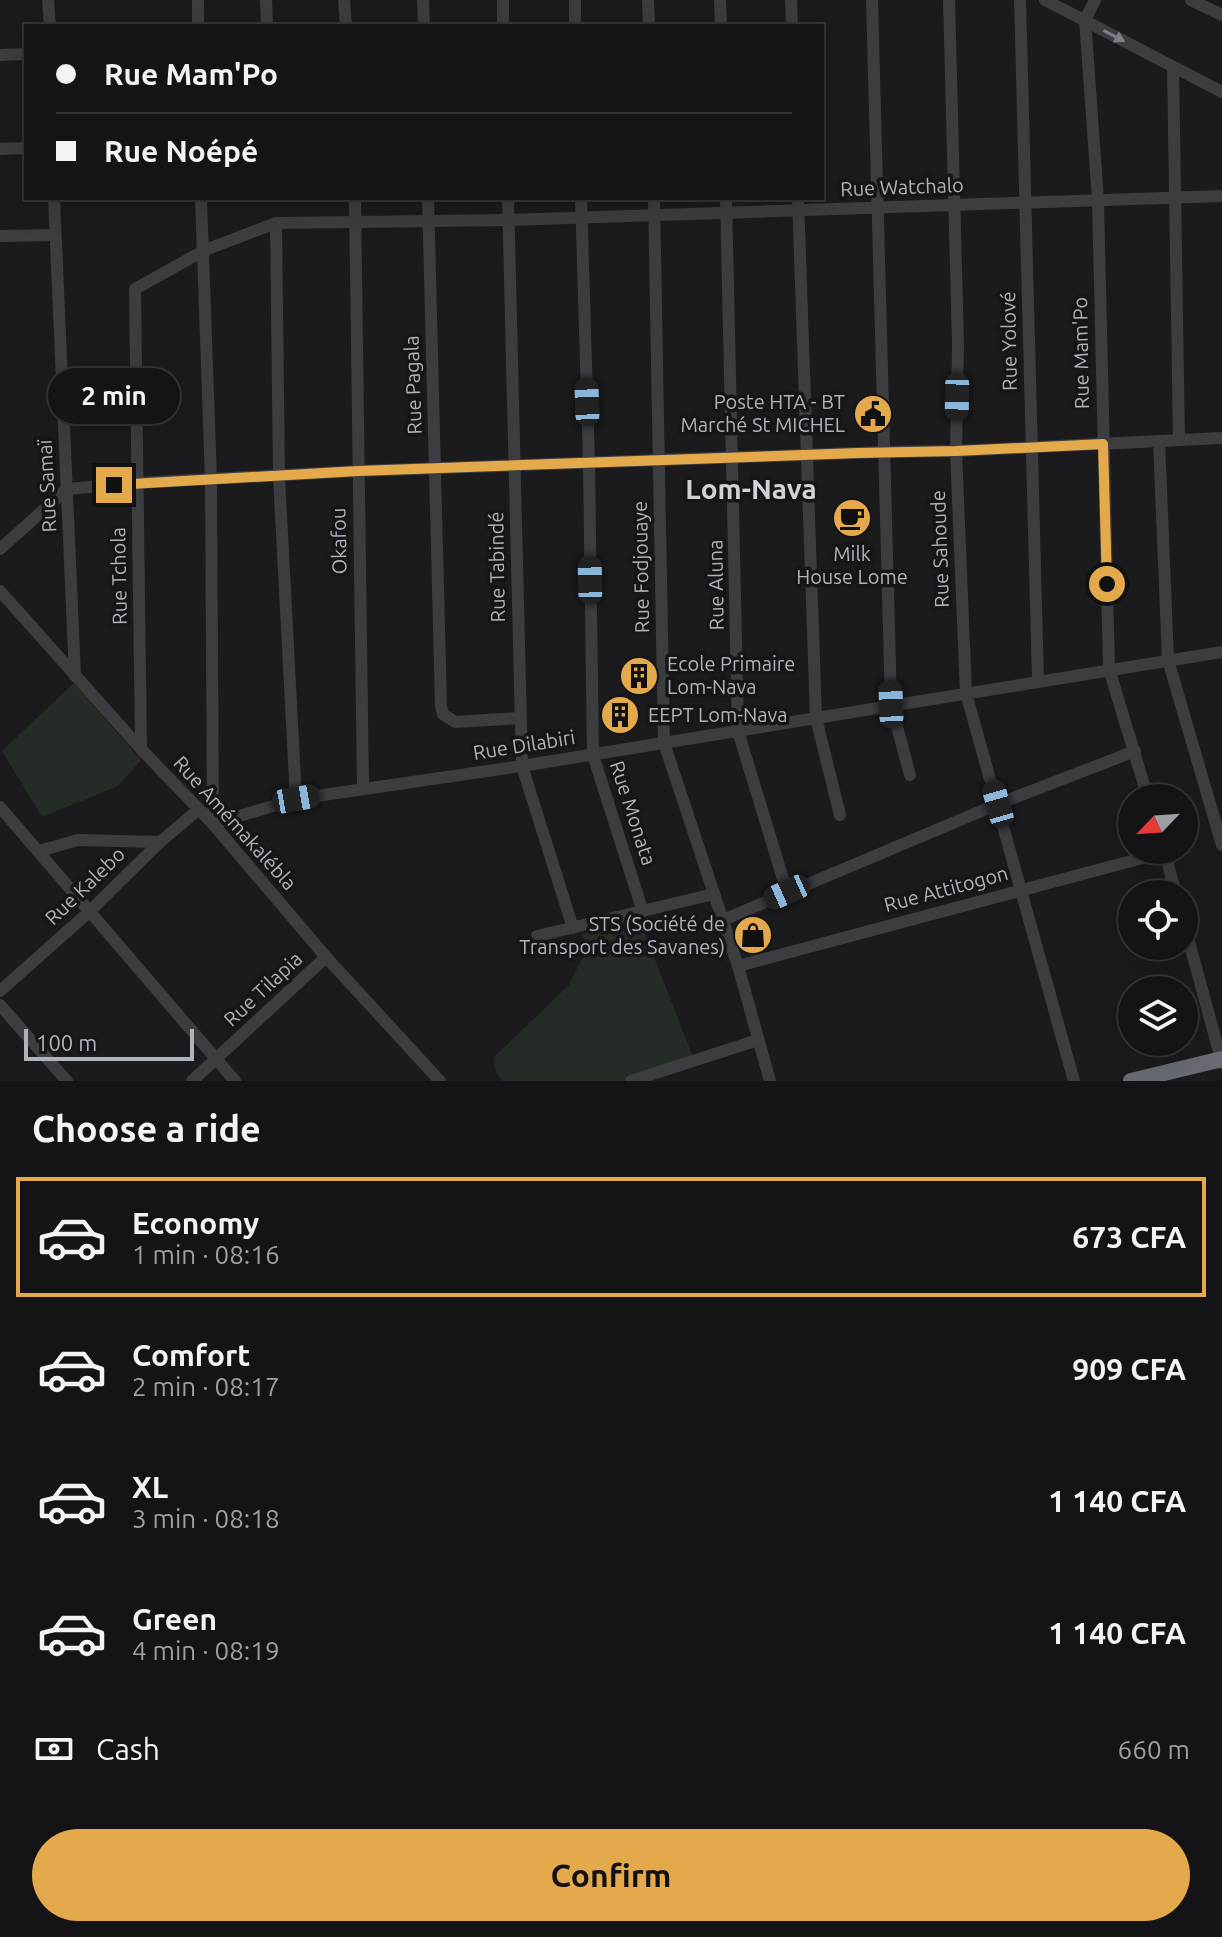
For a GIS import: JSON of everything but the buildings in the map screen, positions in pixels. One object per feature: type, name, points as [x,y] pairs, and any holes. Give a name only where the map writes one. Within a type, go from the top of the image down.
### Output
[{"type":"highway","points":[[1139,1080],[1196,1073],[1222,1060]]},
{"type":"street","points":[[48,0],[50,24]]},
{"type":"street","points":[[198,0],[198,24]]},
{"type":"street","points":[[266,0],[267,24]]},
{"type":"street","points":[[344,0],[346,24]]},
{"type":"street","points":[[423,0],[424,24]]},
{"type":"street","points":[[503,0],[503,24]]},
{"type":"street","points":[[575,0],[575,24]]},
{"type":"street","points":[[648,0],[649,24]]},
{"type":"street","points":[[720,0],[721,24]]},
{"type":"street","points":[[791,0],[792,24]]},
{"type":"street","points":[[872,0],[891,704],[910,775]]},
{"type":"street","name":"Rue Sahoude","points":[[949,0],[958,344],[956,451],[966,693],[1074,1081]]},
{"type":"street","name":"Rue Yolové","points":[[1020,0],[1038,681]]},
{"type":"street","points":[[1045,0],[1222,92]]},
{"type":"street","points":[[1085,20],[1095,0]]},
{"type":"street","points":[[1191,0],[1222,15]]},
{"type":"street","name":"Rue Mam'Po","points":[[1085,20],[1098,200],[1109,669],[1144,784]]},
{"type":"street","points":[[0,55],[24,54]]},
{"type":"street","points":[[1173,67],[1179,440]]},
{"type":"street","points":[[0,149],[24,148]]},
{"type":"street","name":"Rue Watchalo","points":[[205,250],[276,223],[581,218],[726,212],[798,204],[878,208],[1222,196]]},
{"type":"street","name":"Rue Samaï","points":[[54,200],[75,676]]},
{"type":"street","points":[[201,200],[211,479],[213,824]]},
{"type":"street","name":"Okafou","points":[[355,200],[363,787]]},
{"type":"street","name":"Rue Pagala","points":[[428,200],[443,714],[455,722],[520,718]]},
{"type":"street","name":"Rue Tabindé","points":[[508,200],[522,766],[573,928]]},
{"type":"street","name":"Rue Monata","points":[[581,200],[593,755],[643,912]]},
{"type":"street","name":"Rue Fodjouaye","points":[[654,200],[664,743],[738,966],[770,1081]]},
{"type":"street","name":"Rue Aluna","points":[[726,200],[738,731],[787,892]]},
{"type":"street","points":[[798,204],[816,718],[840,815]]},
{"type":"street","points":[[276,223],[279,477],[296,799]]},
{"type":"street","points":[[0,236],[55,235]]},
{"type":"street","name":"Rue Tchola","points":[[141,749],[135,289],[205,250]]},
{"type":"street","points":[[0,549],[67,489],[358,471],[956,451],[1222,438]]},
{"type":"street","points":[[1159,441],[1168,660],[1222,845]]},
{"type":"street","name":"Rue Amémakalébla","points":[[0,591],[141,749],[213,824],[326,957],[440,1081]]},
{"type":"street","name":"Rue Dilabiri","points":[[213,824],[296,799],[363,787],[593,755],[1222,652]]},
{"type":"street","points":[[723,920],[998,804],[1135,751]]},
{"type":"street","points":[[0,807],[235,1081]]},
{"type":"street","name":"Rue Kalebo","points":[[0,991],[198,810]]},
{"type":"street","points":[[39,851],[78,840],[160,842]]},
{"type":"street","name":"Rue Attitogon","points":[[738,966],[1118,864]]},
{"type":"street","points":[[537,936],[714,894]]},
{"type":"street","name":"Rue Tilapia","points":[[192,1081],[326,957]]},
{"type":"street","points":[[1194,960],[1222,1060]]},
{"type":"street","points":[[0,1005],[67,1081]]},
{"type":"street","points":[[631,1081],[758,1040]]},
{"type":"shaded area","points":[[74,683],[141,760],[118,786],[42,817],[2,751]]},
{"type":"shaded area","points":[[637,914],[695,1062],[633,1081],[503,1081],[496,1072],[494,1057],[569,985],[585,952],[583,934]]},
{"type":"place","name":"Poste HTA - BT Marché St MICHEL","points":[[873,414]]},
{"type":"place","name":"Milk House Lome","points":[[852,518]]},
{"type":"place","name":"Ecole Primaire Lom-Nava","points":[[639,676]]},
{"type":"place","name":"EEPT Lom-Nava","points":[[620,715]]},
{"type":"place","name":"STS (Société de Transport des Savanes)","points":[[753,935]]},
{"type":"district","name":"Lom-Nava","points":[[751,489]]},
{"type":"route","points":[[114,485],[358,471],[1103,444],[1107,584]]}]
